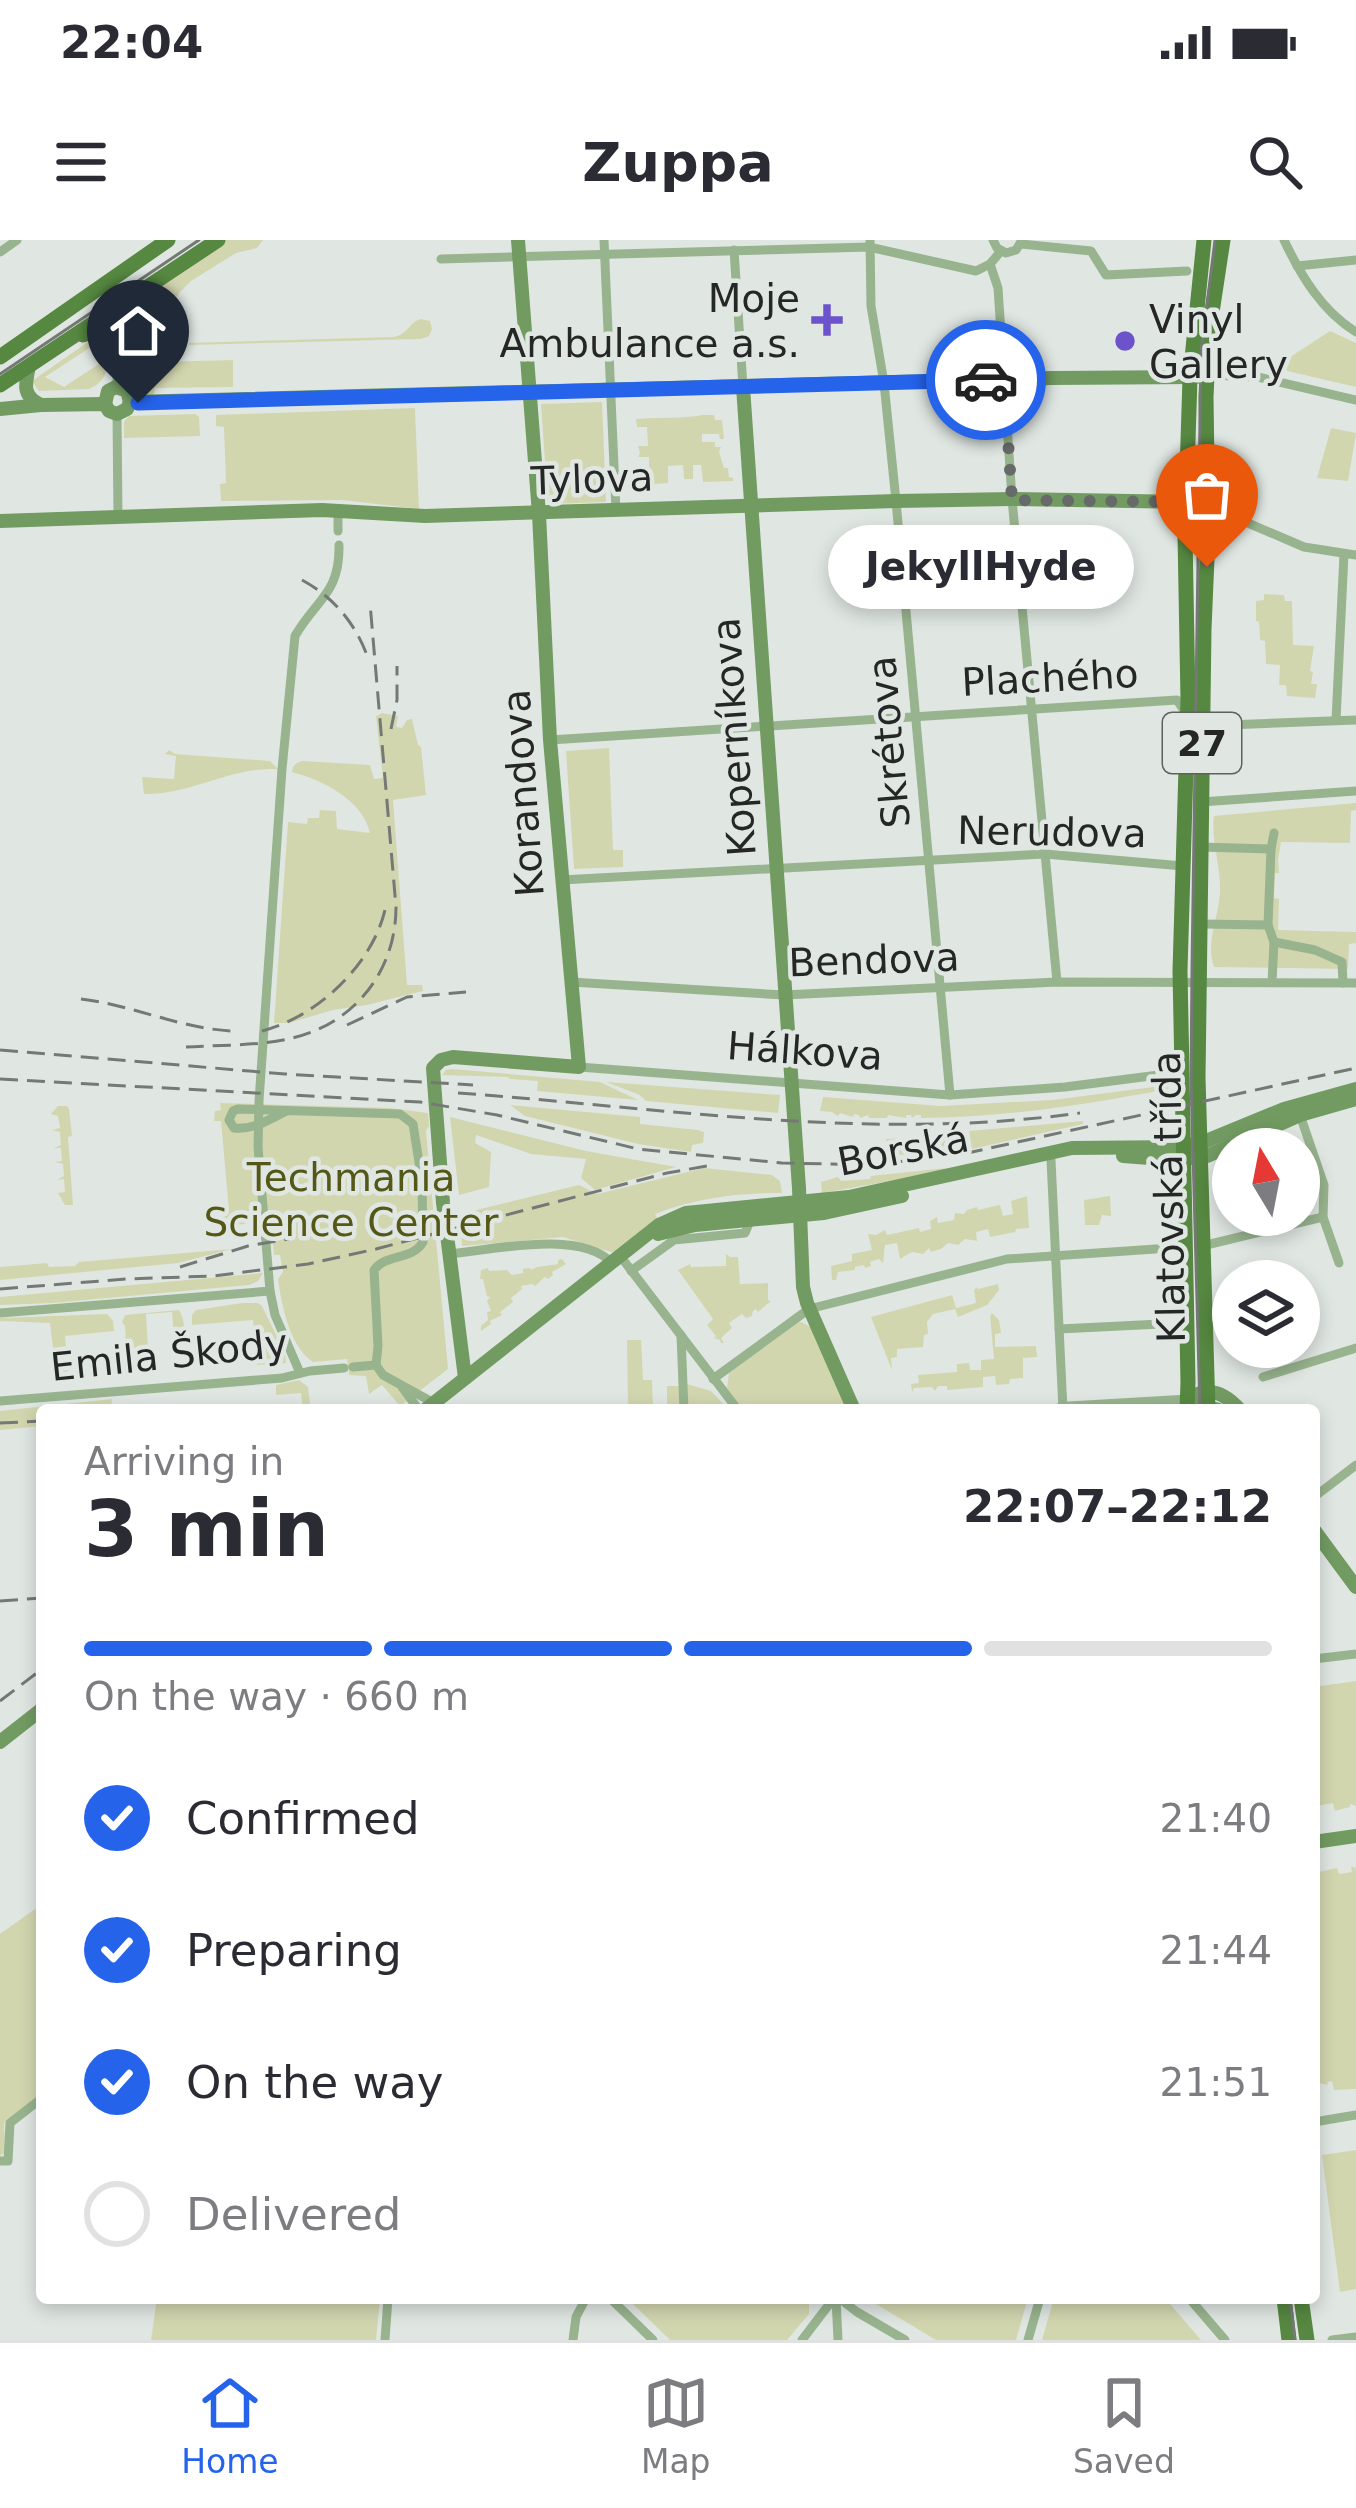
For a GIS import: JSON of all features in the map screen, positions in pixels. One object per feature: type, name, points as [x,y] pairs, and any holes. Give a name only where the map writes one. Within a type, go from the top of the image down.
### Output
[{"type":"main road","points":[[0,357],[168,240]]},
{"type":"main road","points":[[0,386],[218,240]]},
{"type":"main road","name":"27","points":[[1198,377],[1204,240]]},
{"type":"main road","name":"27","points":[[1198,377],[1223,240]]},
{"type":"main road","points":[[95,290],[132,335]]},
{"type":"main road","points":[[56,348],[96,329],[132,335]]},
{"type":"main road","name":"Klatovská třída","points":[[1198,377],[1184,579],[1189,658],[1181,983],[1194,1246],[1210,1404]]},
{"type":"main road","name":"Klatovská třída","points":[[1188,1077],[1200,982],[1207,599],[1198,377]]},
{"type":"main road","name":"Klatovská třída","points":[[1187,1404],[1194,1246]]},
{"type":"main road","points":[[1285,2304],[1289,2340]]},
{"type":"main road","points":[[1302,2304],[1306,2340]]},
{"type":"street","points":[[0,252],[17,240]]},
{"type":"street","name":"Korandova","points":[[518,240],[550,740],[579,1067]]},
{"type":"street","points":[[604,240],[616,511]]},
{"type":"street","points":[[994,240],[1001,251],[1011,253],[1022,242],[1035,248],[1082,248],[1090,251],[1106,274],[1187,272]]},
{"type":"street","points":[[1284,240],[1328,310],[1356,332]]},
{"type":"street","points":[[441,260],[870,243],[973,271],[990,264],[1001,251]]},
{"type":"street","name":"Skrétova","points":[[870,243],[871,307],[896,501],[950,1095]]},
{"type":"street","points":[[734,250],[743,387]]},
{"type":"street","points":[[1297,266],[1356,260]]},
{"type":"street","points":[[990,264],[998,288],[1012,500],[1057,982]]},
{"type":"street","points":[[118,517],[111,409],[105,395],[116,387],[119,360],[137,341],[132,335]]},
{"type":"street","points":[[29,366],[26,395],[41,405]]},
{"type":"street","points":[[130,402],[1198,377],[1258,377],[1356,400]]},
{"type":"street","points":[[0,410],[41,405],[127,409],[127,391],[116,387]]},
{"type":"street","name":"Koperníkova","points":[[743,387],[803,1288],[808,1310],[851,1404]]},
{"type":"street","name":"Tylova","points":[[0,521],[338,510],[425,517],[896,501],[1206,505]]},
{"type":"street","points":[[1206,505],[1304,547],[1350,555],[1336,720]]},
{"type":"street","points":[[338,510],[338,531]]},
{"type":"street","points":[[300,1373],[270,1291],[258,1148],[259,1101],[296,636],[334,582],[339,545]]},
{"type":"street","name":"Plachého","points":[[550,740],[1177,700],[1186,714]]},
{"type":"street","points":[[1202,726],[1356,719]]},
{"type":"street","points":[[1201,802],[1356,791]]},
{"type":"street","points":[[1272,982],[1274,942],[1268,926],[1274,833]]},
{"type":"street","points":[[1200,847],[1271,849]]},
{"type":"street","name":"Nerudova","points":[[561,880],[1045,854],[1183,866]]},
{"type":"street","points":[[1202,924],[1268,926]]},
{"type":"street","points":[[1274,942],[1316,950],[1342,962],[1342,983]]},
{"type":"street","name":"Bendova","points":[[571,982],[784,995],[1057,982],[1181,983]]},
{"type":"street","points":[[1181,983],[1356,983]]},
{"type":"street","name":"Hálkova","points":[[448,1248],[433,1068],[437,1061],[453,1057],[950,1095],[1188,1077]]},
{"type":"street","points":[[1191,1152],[1284,1109],[1356,1089]]},
{"type":"street","points":[[1191,1152],[1356,1099]]},
{"type":"street","points":[[287,1111],[242,1129],[234,1128],[229,1120],[238,1109],[400,1114],[413,1124],[423,1187],[423,1242],[412,1254],[381,1262],[374,1270],[376,1365],[383,1376],[399,1383],[422,1404]]},
{"type":"street","points":[[1300,1115],[1324,1185],[1324,1217],[1339,1263]]},
{"type":"street","name":"Borská","points":[[631,1270],[674,1240],[1072,1148],[1191,1152]]},
{"type":"street","name":"Borská","points":[[431,1404],[659,1225],[686,1213],[866,1205],[1051,1160],[1191,1152]]},
{"type":"street","points":[[1051,1160],[1063,1404]]},
{"type":"street","points":[[713,1378],[808,1310],[1007,1259],[1194,1246],[1324,1217]]},
{"type":"street","name":"Borská","points":[[642,1240],[673,1229],[748,1226]]},
{"type":"street","points":[[465,1378],[448,1248],[557,1244],[603,1253],[631,1270],[733,1404]]},
{"type":"street","points":[[0,1313],[270,1291]]},
{"type":"street","points":[[1059,1329],[1161,1324]]},
{"type":"street","points":[[681,1335],[684,1404]]},
{"type":"street","points":[[1263,1377],[1356,1348]]},
{"type":"street","name":"Emila Škody","points":[[0,1401],[282,1378],[376,1365]]},
{"type":"street","points":[[1187,1404],[1210,1404]]},
{"type":"street","points":[[1320,1492],[1356,1465]]},
{"type":"street","points":[[1320,1538],[1356,1586]]},
{"type":"street","points":[[1320,1658],[1356,1654]]},
{"type":"street","points":[[0,1742],[36,1714]]},
{"type":"street","points":[[1320,1841],[1356,1836]]},
{"type":"street","points":[[4,2161],[10,2123],[36,2103]]},
{"type":"street","points":[[1320,2121],[1356,2115]]},
{"type":"street","points":[[385,2340],[388,2304]]},
{"type":"street","points":[[573,2340],[575,2317],[583,2304]]},
{"type":"street","points":[[616,2304],[652,2340]]},
{"type":"street","points":[[802,2340],[831,2304]]},
{"type":"street","points":[[836,2304],[838,2336]]},
{"type":"street","points":[[845,2304],[905,2340]]},
{"type":"street","points":[[1028,2340],[1038,2304]]},
{"type":"street","points":[[1194,2304],[1225,2340]]},
{"type":"street","points":[[1332,2340],[1356,2337]]},
{"type":"green space","points":[[226,240],[263,240],[257,248],[236,253],[191,281],[159,328],[148,331],[134,324],[129,307]]},
{"type":"green space","points":[[421,319],[430,321],[432,329],[421,339],[189,345],[393,337]]},
{"type":"green space","points":[[105,330],[124,341],[123,347],[118,350],[100,341],[45,377],[64,387],[108,358],[98,384],[89,389],[39,391],[32,381]]},
{"type":"green space","points":[[1330,331],[1356,343],[1356,387],[1287,371],[1281,363]]},
{"type":"green space","points":[[138,357],[159,362],[233,360],[233,387],[155,388],[154,396],[144,395],[129,388],[122,375]]},
{"type":"green space","points":[[602,402],[606,502],[548,504],[541,404]]},
{"type":"green space","points":[[415,408],[419,509],[342,500],[221,501],[220,484],[226,483],[224,427],[216,426],[216,415]]},
{"type":"green space","points":[[195,414],[200,436],[124,438],[129,416]]},
{"type":"green space","points":[[714,415],[715,420],[722,420],[724,439],[719,434],[702,434],[702,442],[721,447],[724,468],[733,481],[703,482],[701,465],[693,465],[693,479],[684,479],[683,465],[668,466],[668,483],[638,485],[639,467],[649,467],[649,457],[638,457],[638,446],[648,446],[647,427],[637,427],[636,419]]},
{"type":"green space","points":[[1331,428],[1356,433],[1348,481],[1317,478]]},
{"type":"green space","points":[[1264,594],[1284,595],[1285,601],[1292,601],[1293,645],[1314,646],[1310,671],[1311,684],[1317,684],[1315,698],[1287,696],[1286,685],[1279,685],[1280,665],[1266,664],[1265,641],[1260,640],[1256,621],[1256,601],[1264,600]]},
{"type":"green space","points":[[376,716],[398,716],[396,727],[412,719],[421,747],[426,795],[393,800],[407,985],[422,985],[423,991],[274,1023],[288,822],[307,824],[308,818],[319,818],[320,810],[336,811],[337,829],[370,833],[350,801],[292,772],[293,767],[303,761],[370,765],[374,779],[383,778]]},
{"type":"green space","points":[[609,748],[613,850],[623,850],[623,867],[574,869],[566,751]]},
{"type":"green space","points":[[169,750],[270,761],[278,769],[144,794],[142,777],[174,779],[176,756],[165,754]]},
{"type":"green space","points":[[1356,803],[1356,810],[1351,811],[1350,843],[1281,842],[1279,873],[1275,873],[1278,930],[1356,932],[1356,943],[1349,944],[1348,969],[1214,967],[1212,939],[1220,892],[1214,816]]},
{"type":"green space","points":[[452,1069],[600,1082],[638,1100],[537,1091],[538,1081],[508,1077],[442,1075]]},
{"type":"green space","points":[[606,1082],[780,1095],[778,1113],[646,1101]]},
{"type":"green space","points":[[1169,1085],[1168,1089],[1106,1100],[984,1115],[860,1118],[820,1111],[823,1097],[941,1106],[1052,1100]]},
{"type":"green space","name":"Techmania Science Center","points":[[220,1103],[428,1113],[448,1369],[403,1404],[382,1385],[369,1394],[366,1376],[349,1375],[347,1359],[313,1362],[298,1346],[282,1301],[278,1279],[283,1272],[280,1255],[274,1255],[270,1210],[258,1211],[256,1218],[244,1224],[223,1220],[223,1213],[229,1211],[221,1121],[214,1121],[215,1111],[221,1110]]},
{"type":"green space","points":[[510,1105],[640,1117],[640,1124],[704,1132],[703,1143],[692,1145],[691,1152],[638,1144],[525,1116]]},
{"type":"green space","points":[[58,1106],[69,1109],[73,1205],[65,1205],[58,1193],[65,1192],[64,1179],[57,1180],[64,1176],[63,1164],[55,1162],[62,1161],[61,1148],[54,1148],[61,1145],[60,1132],[52,1130],[60,1128],[58,1116],[51,1114]]},
{"type":"green space","points":[[450,1117],[586,1151],[676,1167],[595,1190],[581,1178],[586,1159],[531,1154],[476,1135],[475,1143],[491,1152],[489,1187],[459,1195]]},
{"type":"green space","points":[[1083,1124],[972,1149],[969,1131]]},
{"type":"green space","points":[[966,1136],[967,1146],[886,1157],[886,1139]]},
{"type":"green space","points":[[704,1168],[772,1175],[780,1181],[782,1193],[717,1198],[655,1214],[659,1221],[614,1253],[563,1237],[462,1246],[460,1214],[579,1185],[597,1194]]},
{"type":"green space","points":[[946,1168],[822,1193],[821,1182],[838,1177],[841,1181],[870,1179]]},
{"type":"green space","points":[[1027,1196],[1029,1228],[990,1237],[988,1229],[976,1232],[977,1241],[965,1239],[958,1245],[948,1243],[900,1259],[897,1243],[885,1245],[883,1263],[879,1259],[865,1268],[838,1272],[832,1280],[831,1266],[872,1250],[868,1234],[919,1228],[920,1232],[931,1229],[930,1221],[937,1217],[938,1223],[954,1220],[955,1213],[977,1207],[1000,1205],[1003,1216],[1013,1214],[1011,1201]]},
{"type":"green space","points":[[1110,1196],[1111,1216],[1102,1215],[1099,1225],[1085,1225],[1084,1200]]},
{"type":"green space","points":[[232,1249],[178,1263],[0,1280],[0,1267],[75,1266]]},
{"type":"green space","points":[[726,1254],[738,1257],[740,1284],[768,1283],[771,1301],[752,1316],[742,1314],[729,1323],[732,1328],[721,1343],[707,1325],[713,1319],[678,1270],[690,1264],[726,1266]]},
{"type":"green space","points":[[562,1259],[566,1264],[548,1279],[521,1286],[502,1315],[481,1331],[491,1311],[481,1270],[507,1270],[512,1275]]},
{"type":"green space","points":[[263,1273],[249,1285],[0,1305],[0,1297]]},
{"type":"green space","points":[[998,1284],[999,1290],[987,1305],[958,1317],[955,1309],[933,1314],[923,1347],[897,1349],[897,1357],[891,1358],[892,1370],[871,1317],[952,1295],[956,1308],[976,1303],[977,1287]]},
{"type":"green space","points":[[242,1303],[262,1306],[286,1363],[257,1365],[253,1320],[192,1325],[196,1310]]},
{"type":"green space","points":[[179,1310],[184,1329],[179,1347],[175,1348],[172,1312],[146,1314],[148,1348],[126,1344],[125,1315]]},
{"type":"green space","points":[[992,1313],[1001,1333],[995,1334],[995,1347],[1036,1346],[1037,1357],[1023,1358],[1023,1378],[996,1385],[995,1376],[983,1377],[983,1387],[947,1390],[947,1386],[938,1386],[935,1391],[932,1387],[912,1392],[911,1384],[919,1383],[918,1375],[957,1372],[957,1364],[969,1363],[970,1370],[981,1370],[981,1360],[994,1359]]},
{"type":"green space","points":[[107,1314],[114,1331],[65,1336],[69,1379],[57,1380],[50,1323],[0,1321],[0,1318]]},
{"type":"green space","points":[[794,1323],[811,1327],[846,1404],[739,1404],[727,1388],[729,1373]]},
{"type":"green space","points":[[627,1340],[641,1340],[643,1380],[652,1380],[653,1404],[628,1404]]},
{"type":"green space","points":[[299,1380],[308,1387],[310,1404],[302,1404],[301,1393],[276,1395],[276,1385]]},
{"type":"green space","points":[[687,1384],[711,1391],[723,1404],[688,1404]]},
{"type":"green space","points":[[667,1386],[681,1386],[681,1404],[667,1404]]},
{"type":"green space","points":[[112,1399],[112,1404],[65,1404]]},
{"type":"green space","points":[[36,1407],[36,1427],[0,1430],[0,1411]]},
{"type":"green space","points":[[1356,1681],[1356,1806],[1335,1811],[1333,1803],[1320,1805],[1320,1686]]},
{"type":"green space","points":[[1355,1867],[1356,2089],[1334,2090],[1332,2081],[1320,2083],[1320,1872],[1337,1868],[1339,1874]]},
{"type":"green space","points":[[36,1908],[36,2097],[4,2123],[5,2152],[0,2156],[0,1934]]},
{"type":"green space","points":[[1356,2150],[1356,2289],[1340,2292],[1322,2155]]},
{"type":"green space","points":[[156,2304],[379,2304],[376,2340],[151,2340]]},
{"type":"green space","points":[[633,2304],[809,2304],[809,2314],[787,2340],[670,2340]]},
{"type":"green space","points":[[876,2304],[1026,2304],[1016,2340],[936,2340]]},
{"type":"green space","points":[[1052,2304],[1170,2304],[1201,2340],[1042,2340]]},
{"type":"tram line","points":[[0,374],[199,240]]},
{"type":"tram line","points":[[1200,1404],[1192,971],[1201,353],[1215,240]]},
{"type":"tram line","points":[[1291,2304],[1295,2340]]},
{"type":"railway","points":[[302,580],[343,614],[369,661]]},
{"type":"railway","points":[[186,1047],[263,1043],[311,1032],[332,1022],[366,993],[388,954],[396,907],[370,603]]},
{"type":"railway","points":[[391,729],[397,666]]},
{"type":"railway","points":[[262,1031],[303,1014],[339,986],[368,950],[385,910]]},
{"type":"railway","points":[[347,1025],[407,997],[466,992]]},
{"type":"railway","points":[[81,999],[233,1031]]},
{"type":"railway","points":[[0,1050],[473,1085]]},
{"type":"railway","points":[[0,1079],[420,1102],[638,1149],[782,1163],[873,1165],[972,1152],[1356,1068]]},
{"type":"railway","points":[[458,1093],[846,1123],[1001,1121],[1080,1113]]},
{"type":"railway","points":[[0,1289],[213,1276],[308,1264],[707,1166]]},
{"type":"railway","points":[[180,1267],[289,1239]]},
{"type":"railway","points":[[0,1423],[36,1421]]},
{"type":"railway","points":[[0,1601],[36,1598]]},
{"type":"railway","points":[[0,1701],[36,1674]]},
{"type":"way so far","points":[[986,380],[1004,380],[1012,500],[1206,505],[1207,567]]},
{"type":"place","name":"Moje Ambulance a.s.","points":[[827,320]]},
{"type":"place","name":"Vinyl Gallery","points":[[1125,341]]},
{"type":"place","name":"JekyllHyde","points":[[1207,567]]},
{"type":"route","points":[[138,403],[986,380]]}]
